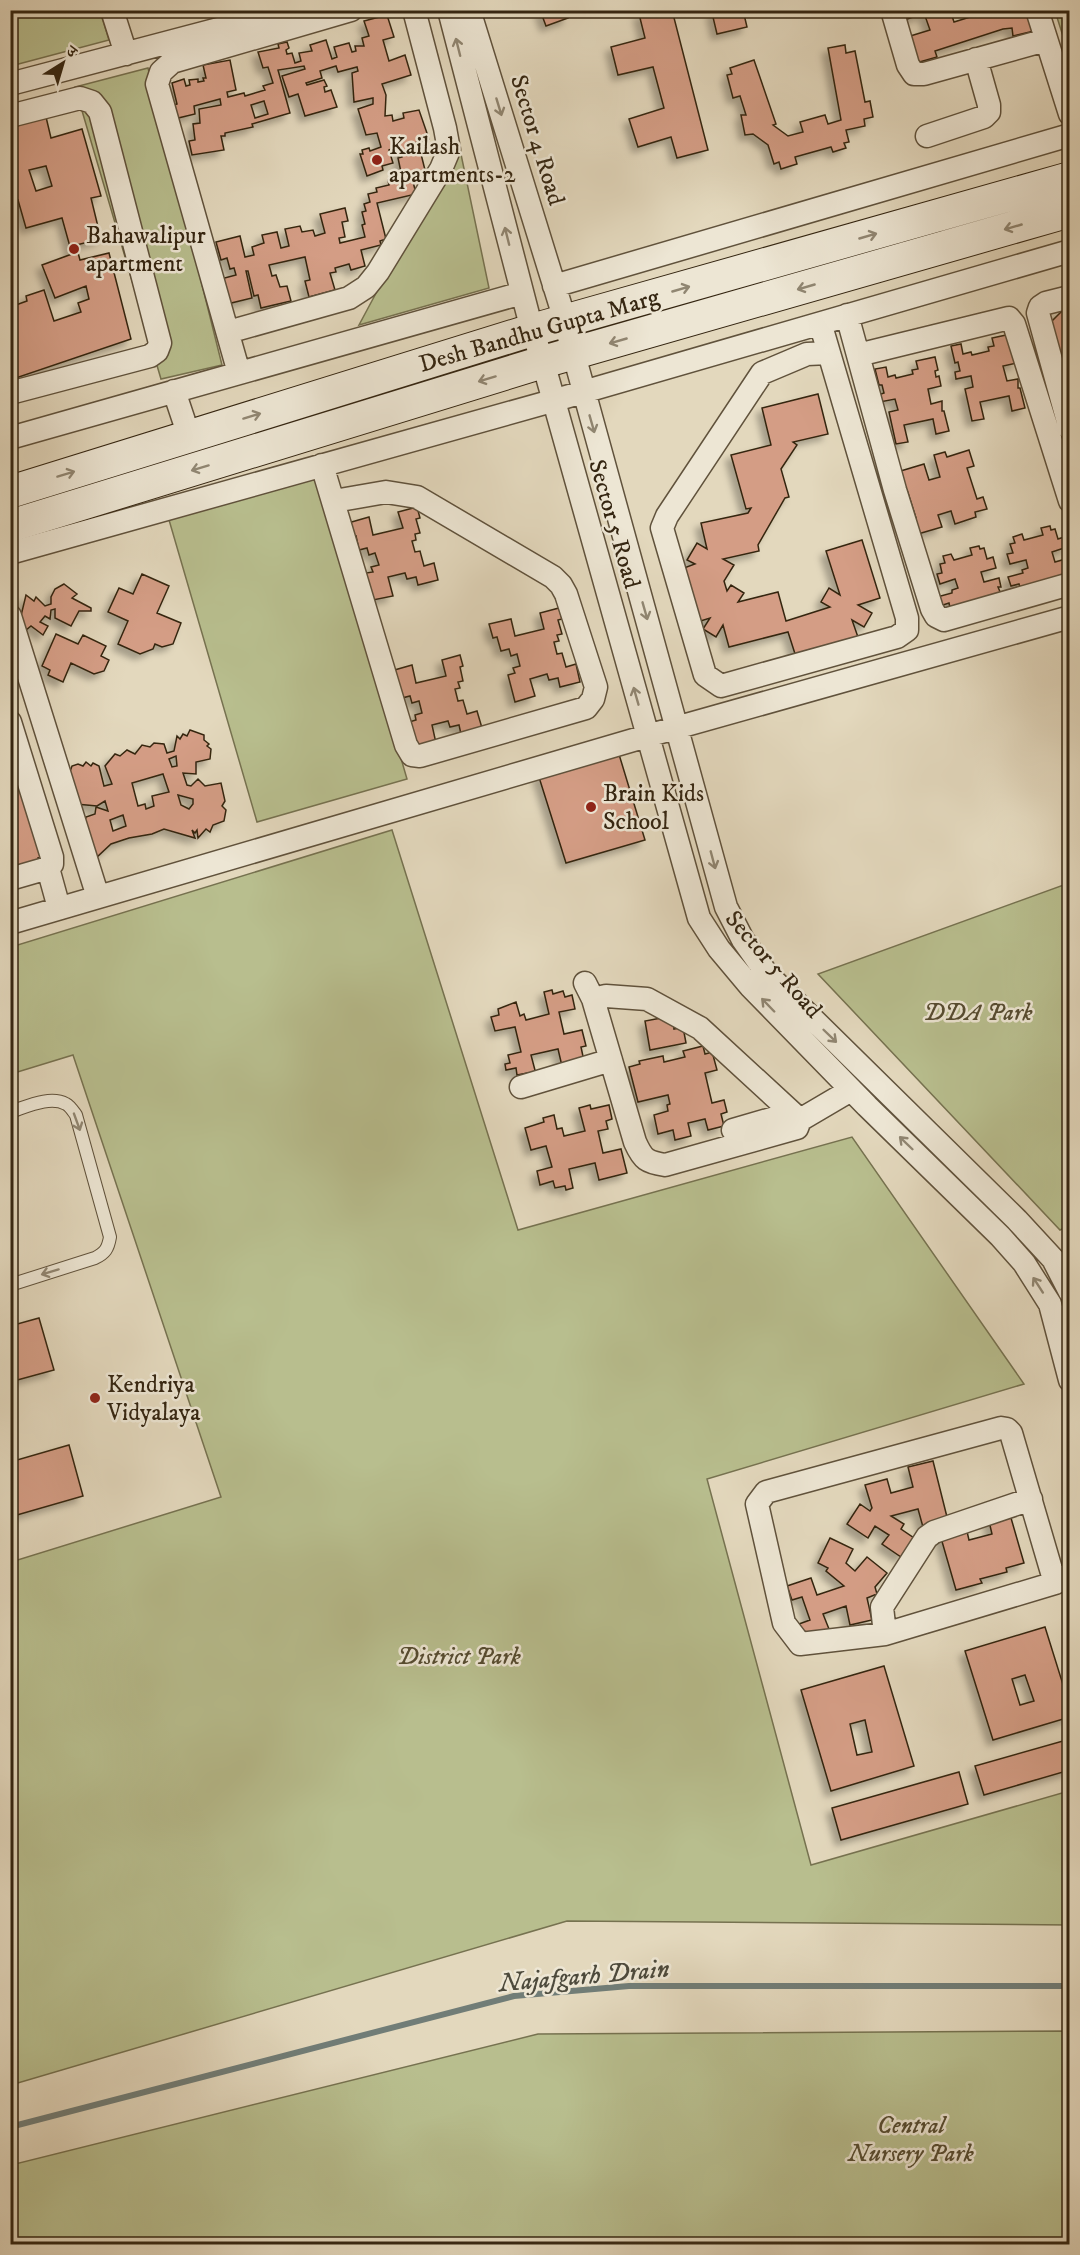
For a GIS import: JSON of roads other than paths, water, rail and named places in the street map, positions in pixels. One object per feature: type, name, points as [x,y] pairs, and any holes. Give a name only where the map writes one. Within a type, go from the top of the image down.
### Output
[{"type":"street","points":[[112,10],[126,54]]},
{"type":"street","points":[[10,84],[291,10]]},
{"type":"street","points":[[239,373],[157,84],[161,72],[172,62],[351,10]]},
{"type":"street","points":[[228,332],[349,298],[366,287],[378,272],[441,169],[449,150],[414,10]]},
{"type":"street","points":[[10,438],[522,293],[449,10]]},
{"type":"street","name":"Sector 4 Road","points":[[470,10],[554,286]]},
{"type":"street","points":[[892,10],[908,65],[914,74],[924,74],[1046,40]]},
{"type":"street","points":[[1037,10],[1070,114]]},
{"type":"street","points":[[927,136],[984,117],[989,112],[976,59]]},
{"type":"street","points":[[10,116],[80,98],[92,102],[100,112],[160,343],[150,356],[10,393]]},
{"type":"street","points":[[554,286],[1070,135]]},
{"type":"street","name":"Desh Bandhu Gupta Marg","points":[[10,492],[532,330],[1070,178]]},
{"type":"street","name":"Desh Bandhu Gupta Marg","points":[[10,526],[543,362],[574,355],[1070,211]]},
{"type":"street","points":[[10,553],[552,401],[1070,251]]},
{"type":"street","name":"Sector 5 Road","points":[[554,286],[726,907],[743,940],[767,974],[1017,1220],[1053,1259],[1070,1292]]},
{"type":"street","name":"Sector 5 Road","points":[[522,293],[699,918],[719,949],[750,986],[1000,1236],[1024,1263],[1050,1304],[1070,1380]]},
{"type":"street","points":[[1070,297],[1046,303],[1040,307],[1038,313],[1070,429]]},
{"type":"street","points":[[847,315],[895,490],[936,616],[944,620],[1070,584]]},
{"type":"street","points":[[858,355],[1009,318],[1014,324],[1070,501]]},
{"type":"street","points":[[820,324],[829,353],[907,618],[907,630],[897,637],[721,686],[705,675],[662,528],[667,516],[762,373],[807,354],[829,353]]},
{"type":"street","points":[[150,356],[189,436]]},
{"type":"street","points":[[322,465],[406,745],[412,755],[420,756],[586,708],[593,699],[596,687],[566,594],[553,577],[417,497],[386,492],[334,501]]},
{"type":"street","points":[[10,616],[98,897]]},
{"type":"street","points":[[10,923],[647,736],[1070,617]]},
{"type":"street","points":[[10,722],[52,857],[52,864],[48,868],[10,879]]},
{"type":"street","points":[[48,868],[60,908]]},
{"type":"street","points":[[589,991],[606,996],[647,999],[700,1028],[796,1116],[797,1128],[665,1165],[652,1163],[642,1157],[635,1142],[611,1060],[589,991]]},
{"type":"street","points":[[521,1086],[611,1060]]},
{"type":"street","points":[[705,1138],[796,1116],[852,1090]]},
{"type":"street","points":[[1001,1428],[1007,1429],[1011,1433],[1031,1499],[1062,1579],[885,1634],[800,1644],[784,1623],[757,1504],[766,1492],[1001,1428]]},
{"type":"street","points":[[885,1634],[882,1607],[927,1537],[934,1532],[1031,1499]]},
{"type":"lane","points":[[10,1112],[42,1102],[55,1101],[67,1104],[76,1114],[110,1237],[105,1253],[95,1258],[10,1285]]},
{"type":"waterway","name":"Najafgarh Drain","points":[[10,2127],[514,1996],[629,1986],[1070,1986]]},
{"type":"place","name":"Kailash apartments-2","points":[[377,160]]},
{"type":"place","name":"Bahawalipur apartment","points":[[74,249]]},
{"type":"place","name":"Brain Kids School","points":[[591,807]]},
{"type":"place","name":"Kendriya Vidyalaya","points":[[95,1398]]},
{"type":"park label","name":"DDA Park","points":[[978,1012]]},
{"type":"park label","name":"District Park","points":[[459,1656]]},
{"type":"park label","name":"Central Nursery Park","points":[[911,2139]]}]
